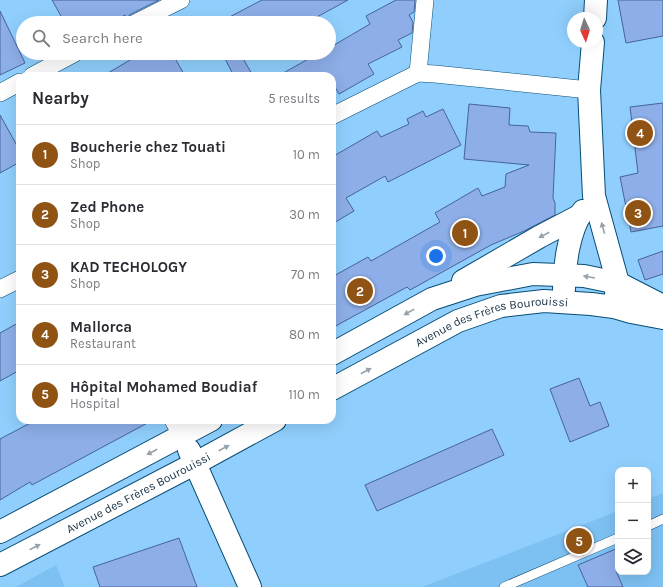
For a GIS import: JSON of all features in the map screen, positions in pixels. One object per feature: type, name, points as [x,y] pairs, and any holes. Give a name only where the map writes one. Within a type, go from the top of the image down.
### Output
[{"type":"main road","points":[[595,12],[596,0]]},
{"type":"main road","points":[[592,48],[589,90],[594,196],[618,282],[614,307]]},
{"type":"main road","points":[[564,303],[564,275],[569,246],[579,216],[594,196]]},
{"type":"main road","points":[[336,352],[579,216]]},
{"type":"main road","points":[[432,299],[475,285],[533,274],[584,276],[618,282],[663,306]]},
{"type":"main road","name":"Avenue des Frères Bourouissi","points":[[336,387],[458,321],[501,306],[544,301],[591,304],[614,307],[663,318]]},
{"type":"main road","points":[[0,532],[178,428],[195,424]]},
{"type":"main road","name":"Avenue des Frères Bourouissi","points":[[0,564],[196,463],[268,424]]},
{"type":"main road","points":[[178,428],[196,463],[250,587]]},
{"type":"street","points":[[149,16],[181,0]]},
{"type":"street","points":[[418,73],[426,0]]},
{"type":"street","points":[[39,72],[62,60]]},
{"type":"street","points":[[336,114],[418,73],[589,90]]},
{"type":"street","points":[[0,93],[16,84]]},
{"type":"street","points":[[0,289],[16,280]]},
{"type":"lane","points":[[651,525],[663,519]]},
{"type":"lane","points":[[504,587],[616,539]]},
{"type":"shaded area","points":[[663,493],[663,587],[422,587],[615,512],[615,575],[651,575],[651,498]]},
{"type":"shaded area","points":[[56,565],[65,587],[16,587]]},
{"type":"building","points":[[52,0],[159,0],[128,16],[61,16]]},
{"type":"building","points":[[262,0],[348,0],[319,16],[231,16]]},
{"type":"building","points":[[396,0],[415,0],[414,12],[409,15],[413,22],[412,33],[398,40],[402,47],[368,64],[374,74],[339,94],[336,89],[336,72],[285,72],[307,60],[336,60],[336,44],[370,24],[366,16]]},
{"type":"building","points":[[618,0],[663,0],[663,36],[626,43]]},
{"type":"building","points":[[0,11],[16,44],[16,60],[24,60],[25,63],[0,75]]},
{"type":"building","points":[[130,60],[176,60],[183,72],[110,72]]},
{"type":"building","points":[[226,60],[244,60],[251,72],[232,72]]},
{"type":"building","points":[[663,103],[663,226],[631,232],[620,177],[638,173],[630,107]]},
{"type":"building","points":[[469,104],[510,108],[509,125],[528,126],[530,132],[556,133],[553,198],[555,203],[555,215],[524,231],[491,245],[410,290],[407,287],[336,326],[336,275],[368,257],[371,261],[440,222],[435,213],[478,188],[482,196],[505,187],[506,174],[529,165],[464,159]]},
{"type":"building","points":[[443,109],[461,145],[388,182],[385,176],[346,198],[354,211],[336,222],[336,155],[377,131],[381,137],[409,124],[407,119],[423,111],[426,117]]},
{"type":"building","points":[[0,115],[16,144],[16,164],[0,173]]},
{"type":"building","points":[[663,251],[663,274],[645,280],[638,260]]},
{"type":"building","points":[[16,324],[16,372],[0,381],[0,333]]},
{"type":"building","points":[[579,378],[590,406],[600,402],[609,426],[570,442],[550,389]]},
{"type":"building","points":[[28,424],[146,424],[32,485],[30,482],[0,500],[0,439]]},
{"type":"building","points":[[492,429],[504,455],[377,511],[365,485]]},
{"type":"building","points":[[179,538],[197,587],[100,587],[93,567]]},
{"type":"building","points":[[615,549],[615,575],[618,575],[623,587],[588,587],[578,565]]},
{"type":"place","name":"Mallorca","points":[[640,133]]},
{"type":"place","name":"KAD TECHOLOGY","points":[[638,213]]},
{"type":"place","name":"Boucherie chez Touati","points":[[465,233]]},
{"type":"place","name":"Zed Phone","points":[[360,291]]},
{"type":"place","name":"Hôpital Mohamed Boudiaf","points":[[579,541]]}]
